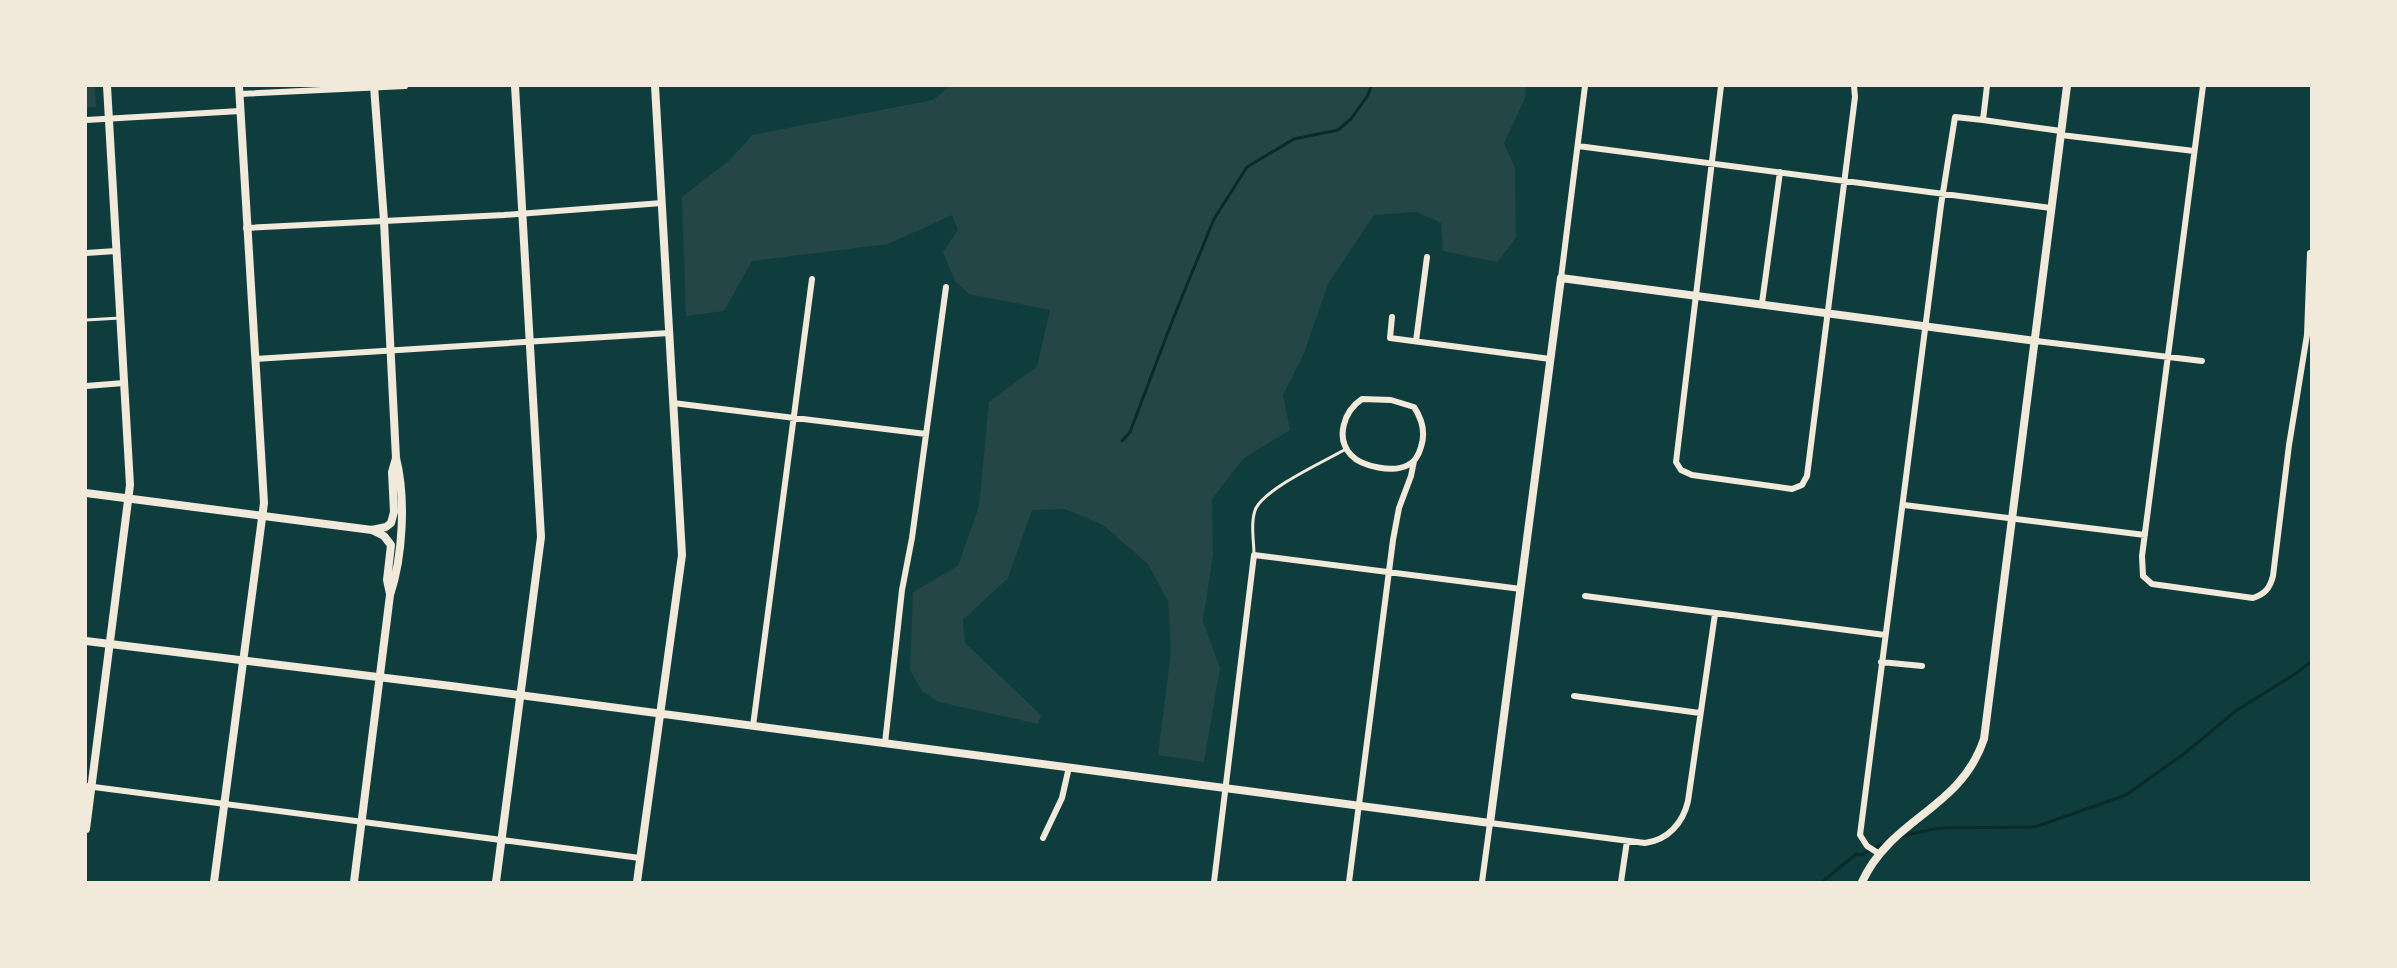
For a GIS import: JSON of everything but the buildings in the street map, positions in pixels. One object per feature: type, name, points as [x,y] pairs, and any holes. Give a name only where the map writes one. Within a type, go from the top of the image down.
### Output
[{"type":"main road","points":[[354,882],[390,595],[395,581],[401,534],[384,221],[374,86]]},
{"type":"main road","points":[[496,882],[541,537],[515,86]]},
{"type":"main road","points":[[1862,882],[1878,853],[1896,835],[1955,788],[1977,757],[1984,739],[2067,86]]},
{"type":"main road","points":[[372,530],[386,527],[391,523],[394,513],[392,472],[396,458]]},
{"type":"main road","points":[[86,493],[372,530],[384,536],[392,545],[387,580],[390,595]]},
{"type":"street","points":[[86,829],[88,786],[110,644],[130,484],[107,86]]},
{"type":"street","points":[[214,882],[264,503],[239,90],[405,86]]},
{"type":"street","points":[[637,882],[682,555],[656,86]]},
{"type":"street","points":[[1482,882],[1585,86]]},
{"type":"street","points":[[1722,86],[1676,453],[1678,468],[1692,475],[1796,489],[1808,476],[1855,97],[1854,86]]},
{"type":"street","points":[[1983,120],[1986,86]]},
{"type":"street","points":[[2203,86],[2142,563],[2143,576],[2152,584],[2246,597],[2260,596],[2266,592],[2273,576],[2289,445],[2307,335],[2310,254]]},
{"type":"street","points":[[86,120],[240,111]]},
{"type":"street","points":[[1878,853],[1867,846],[1860,835],[1943,193],[1955,117],[2194,151]]},
{"type":"street","points":[[1578,146],[2051,208]]},
{"type":"street","points":[[1762,303],[1780,172]]},
{"type":"street","points":[[246,228],[662,203]]},
{"type":"street","points":[[86,253],[116,251]]},
{"type":"street","points":[[1416,341],[1426,257]]},
{"type":"street","points":[[1561,278],[2202,361]]},
{"type":"street","points":[[753,726],[812,279]]},
{"type":"street","points":[[885,744],[902,590],[909,563],[946,287]]},
{"type":"street","points":[[1392,317],[1389,338],[1550,359]]},
{"type":"street","points":[[255,359],[669,333]]},
{"type":"street","points":[[86,386],[124,383]]},
{"type":"street","points":[[1349,882],[1397,519],[1423,438],[1422,421],[1414,407],[1391,400],[1362,399],[1351,409],[1345,419],[1343,431],[1346,449],[1358,461],[1376,466],[1400,468],[1414,461]]},
{"type":"street","points":[[673,403],[926,434]]},
{"type":"street","points":[[1904,505],[2145,535]]},
{"type":"street","points":[[1214,882],[1254,555],[1521,589]]},
{"type":"street","points":[[1585,596],[1885,635]]},
{"type":"street","points":[[86,641],[520,695],[1627,842],[1654,842],[1674,829],[1685,812],[1688,801],[1715,614]]},
{"type":"street","points":[[1881,662],[1922,666]]},
{"type":"street","points":[[1574,696],[1700,713]]},
{"type":"street","points":[[1043,838],[1062,798],[1069,767]]},
{"type":"street","points":[[88,786],[640,858]]},
{"type":"street","points":[[1621,882],[1627,842]]},
{"type":"lane","points":[[86,320],[120,318]]},
{"type":"lane","points":[[1254,555],[1254,516],[1258,504],[1270,493],[1346,449]]},
{"type":"shaded area","points":[[86,86],[95,86],[96,107],[86,107]]},
{"type":"shaded area","points":[[950,86],[1526,86],[1525,98],[1504,143],[1515,168],[1516,238],[1497,262],[1443,251],[1441,223],[1417,212],[1374,215],[1328,284],[1304,353],[1283,395],[1290,430],[1244,458],[1212,499],[1213,555],[1203,621],[1220,668],[1204,762],[1158,755],[1171,652],[1168,601],[1148,564],[1103,525],[1065,509],[1032,510],[1008,578],[963,620],[965,643],[1041,715],[1038,724],[939,702],[922,691],[910,670],[913,592],[958,566],[979,506],[989,402],[1037,367],[1050,310],[969,294],[955,281],[943,252],[958,230],[952,215],[888,244],[752,261],[724,311],[686,316],[682,197],[731,159],[752,135],[933,100]]},
{"type":"waterway","points":[[1122,441],[1130,432],[1214,219],[1247,167],[1294,139],[1338,130],[1351,119],[1368,95],[1371,86]]},
{"type":"waterway","points":[[1902,836],[1939,828],[2035,827],[2126,795],[2185,753],[2237,710],[2312,661]]},
{"type":"waterway","points":[[1822,882],[1856,854],[1862,855],[1890,839]]}]
